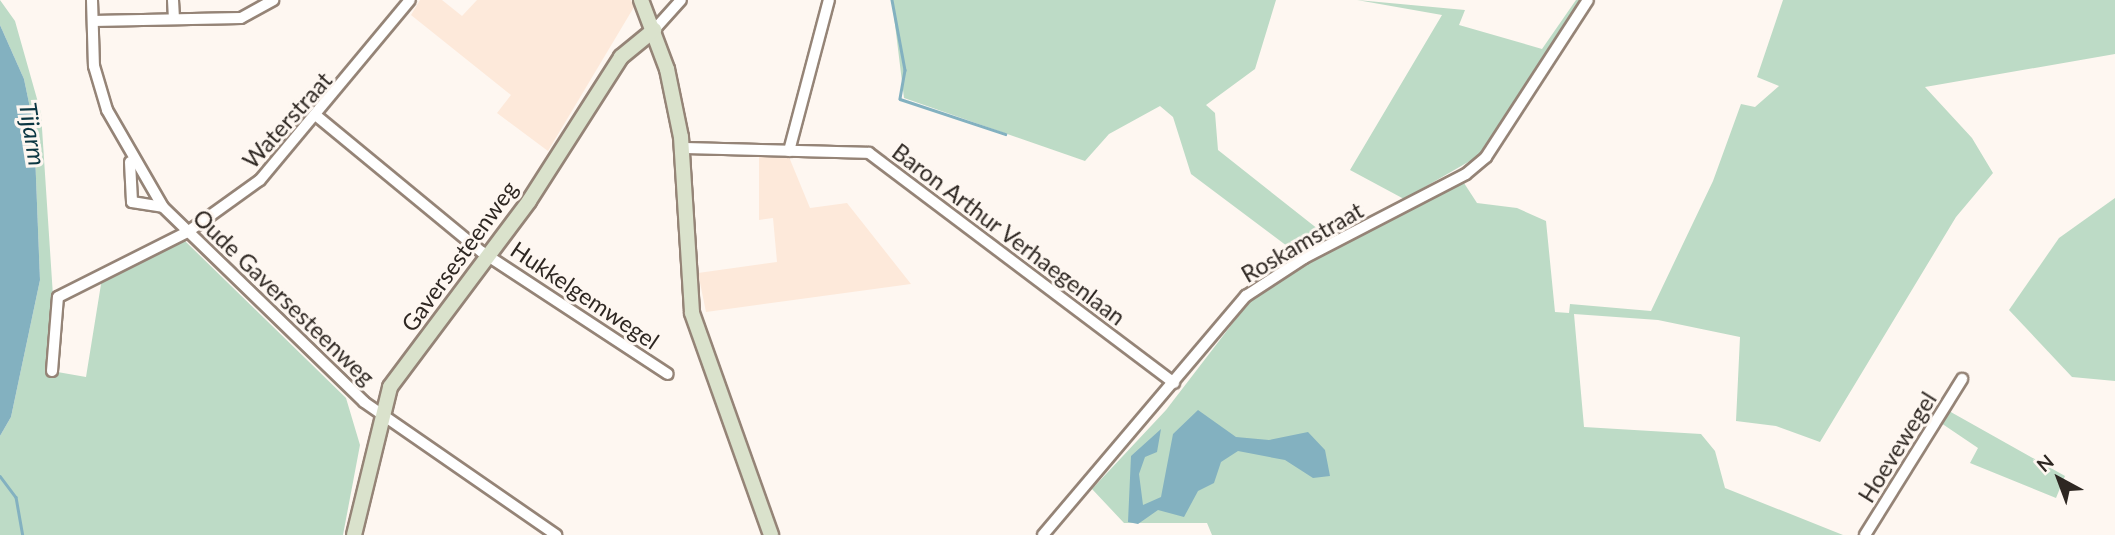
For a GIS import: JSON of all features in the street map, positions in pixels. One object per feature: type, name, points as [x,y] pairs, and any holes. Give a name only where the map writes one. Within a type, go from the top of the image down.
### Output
[{"type":"street","name":"Oude Gaversesteenweg","points":[[92,0],[94,66],[130,159],[163,206],[379,414],[556,535]]},
{"type":"street","points":[[173,0],[174,17]]},
{"type":"street","points":[[93,21],[174,17],[241,18],[273,0]]},
{"type":"street","name":"Waterstraat","points":[[52,371],[58,297],[189,231],[260,180],[318,117],[410,0]]},
{"type":"street","points":[[641,0],[654,30],[681,148],[692,313],[771,535]]},
{"type":"street","points":[[654,30],[681,0]]},
{"type":"street","points":[[789,151],[829,0]]},
{"type":"street","name":"Roskamstraat","points":[[1043,535],[1174,383],[1221,321],[1264,282],[1472,170],[1515,116],[1588,0]]},
{"type":"street","name":"Gaversesteenweg","points":[[354,535],[379,414],[390,387],[489,256],[566,145],[621,57],[654,30]]},
{"type":"street","name":"Hukkelgemwegel","points":[[318,117],[403,193],[489,256],[668,374]]},
{"type":"street","name":"Baron Arthur Verhaegenlaan","points":[[681,148],[869,153],[882,159],[1174,383]]},
{"type":"street","name":"Oude Gaversesteenweg","points":[[130,159],[132,202],[163,206]]},
{"type":"street","name":"Hoevewegel","points":[[1865,535],[1962,379]]},
{"type":"shaded area","points":[[420,0],[442,0],[462,16],[477,0],[631,0],[634,7],[548,151],[497,113],[511,95],[411,15]]},
{"type":"shaded area","points":[[759,157],[789,157],[810,208],[847,203],[911,284],[706,312],[698,273],[777,262],[773,218],[759,220]]},
{"type":"green space","points":[[0,0],[15,21],[41,113],[53,296],[46,370],[86,377],[102,278],[184,240],[346,398],[360,445],[343,535],[0,535],[0,436],[11,417],[40,280],[34,127],[24,79],[0,25]]},
{"type":"green space","points":[[892,0],[1276,0],[1255,69],[1206,105],[1215,113],[1218,150],[1328,237],[1295,252],[1191,174],[1173,117],[1160,106],[1109,134],[1085,161],[904,98]]},
{"type":"green space","points":[[1357,0],[1465,10],[1459,25],[1542,49],[1576,0],[1584,0],[1482,154],[1404,199],[1350,170],[1442,15]]},
{"type":"green space","points":[[1783,0],[2115,0],[2115,54],[1925,87],[1972,138],[1993,173],[1956,217],[1820,442],[1776,426],[1736,421],[1740,337],[1658,320],[1574,314],[1584,427],[1701,434],[1715,451],[1725,488],[1843,535],[1212,535],[1207,523],[1124,523],[1092,489],[1166,410],[1249,302],[1310,261],[1464,183],[1477,203],[1517,208],[1546,221],[1555,312],[1569,313],[1570,304],[1651,311],[1713,181],[1741,104],[1755,107],[1779,86],[1757,77]]},
{"type":"green space","points":[[2115,198],[2115,381],[2072,377],[2009,310],[2059,238]]},
{"type":"green space","points":[[1949,411],[2065,476],[2056,498],[1970,463],[1978,448],[1941,423]]},
{"type":"water","name":"Tijarm","points":[[0,25],[24,79],[34,127],[40,280],[11,417],[0,436]]},
{"type":"water","points":[[1198,410],[1236,437],[1269,440],[1308,432],[1325,450],[1330,476],[1313,478],[1285,460],[1238,451],[1221,462],[1214,483],[1198,491],[1184,517],[1158,510],[1138,524],[1128,522],[1131,456],[1161,429],[1157,452],[1145,457],[1139,474],[1143,505],[1161,497],[1173,434]]},
{"type":"waterway","points":[[892,0],[905,70],[900,99],[1005,134]]},
{"type":"waterway","points":[[0,476],[16,497],[23,535]]}]
